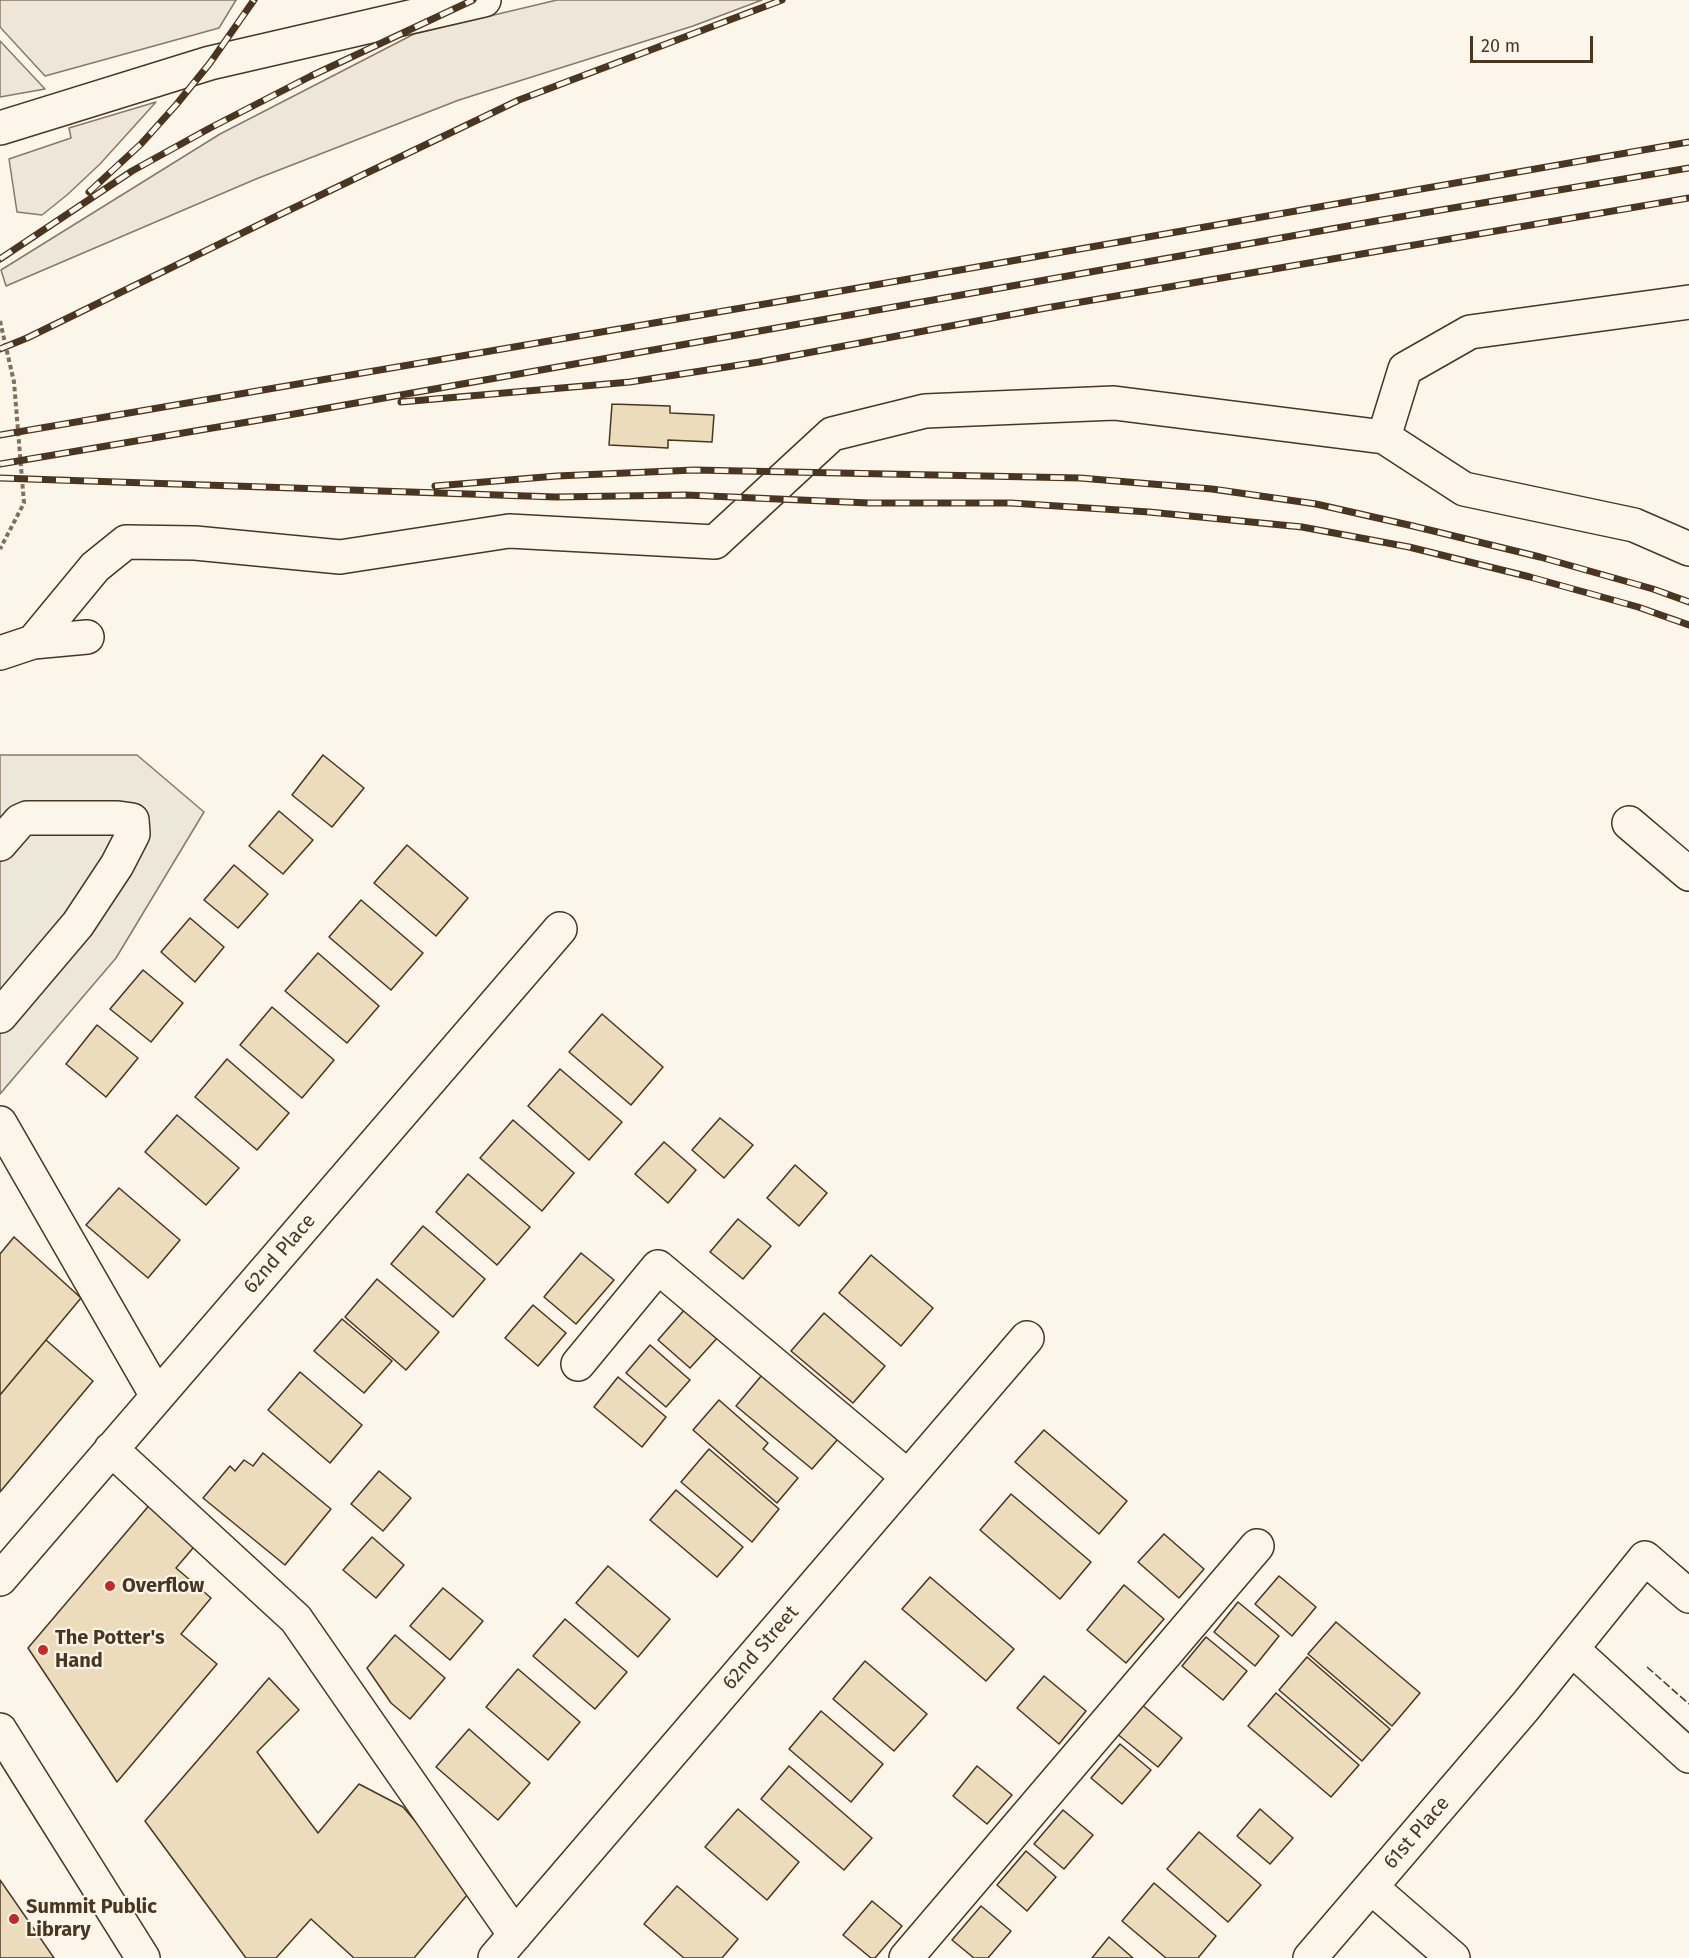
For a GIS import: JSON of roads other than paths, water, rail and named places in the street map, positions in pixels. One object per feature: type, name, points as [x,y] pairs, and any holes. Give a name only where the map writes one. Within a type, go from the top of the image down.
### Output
[{"type":"street","points":[[0,128],[368,14],[484,0]]},
{"type":"street","points":[[1384,437],[1405,369],[1470,332],[1689,302]]},
{"type":"street","points":[[33,642],[95,567],[126,543],[195,543],[340,556],[508,531],[715,542],[832,434],[925,411],[1114,403],[1384,437],[1464,489],[1634,525],[1689,549]]},
{"type":"street","points":[[0,654],[33,642],[87,637]]},
{"type":"street","points":[[0,844],[20,821],[27,818],[132,820],[133,834],[78,924],[0,1016]]},
{"type":"street","points":[[1629,823],[1689,874]]},
{"type":"street","name":"62nd Place","points":[[0,1579],[560,929]]},
{"type":"street","points":[[0,1123],[157,1396]]},
{"type":"street","points":[[578,1364],[658,1267],[908,1476]]},
{"type":"street","name":"62nd Street","points":[[505,1946],[1027,1338]]},
{"type":"street","points":[[111,1449],[297,1619],[505,1946]]},
{"type":"street","points":[[906,1958],[1257,1546]]},
{"type":"street","name":"61st Place","points":[[1310,1958],[1525,1707],[1645,1558],[1689,1596]]},
{"type":"street","points":[[1572,1649],[1689,1756]]},
{"type":"street","points":[[0,1730],[143,1958]]},
{"type":"street","points":[[1371,1887],[1453,1958]]},
{"type":"railway","points":[[89,192],[141,144],[176,105],[210,63],[254,0]]},
{"type":"railway","points":[[0,259],[132,171],[210,128],[311,76],[473,0]]},
{"type":"railway","points":[[0,349],[519,100],[782,0]]},
{"type":"railway","points":[[0,435],[1689,142]]},
{"type":"railway","points":[[0,464],[283,416],[1376,221],[1689,168]]},
{"type":"railway","points":[[401,402],[630,382],[759,362],[1046,308],[1689,198]]},
{"type":"railway","points":[[435,486],[557,476],[694,470],[1080,478],[1212,489],[1316,504],[1413,526],[1540,557],[1653,589],[1689,602]]},
{"type":"railway","points":[[0,478],[556,497],[686,495],[869,503],[1011,503],[1149,512],[1302,527],[1409,547],[1638,607],[1689,625]]},
{"type":"place","name":"Overflow","points":[[110,1586]]},
{"type":"place","name":"The Potter's Hand","points":[[43,1650]]},
{"type":"place","name":"Summit Public Library","points":[[14,1919]]}]
